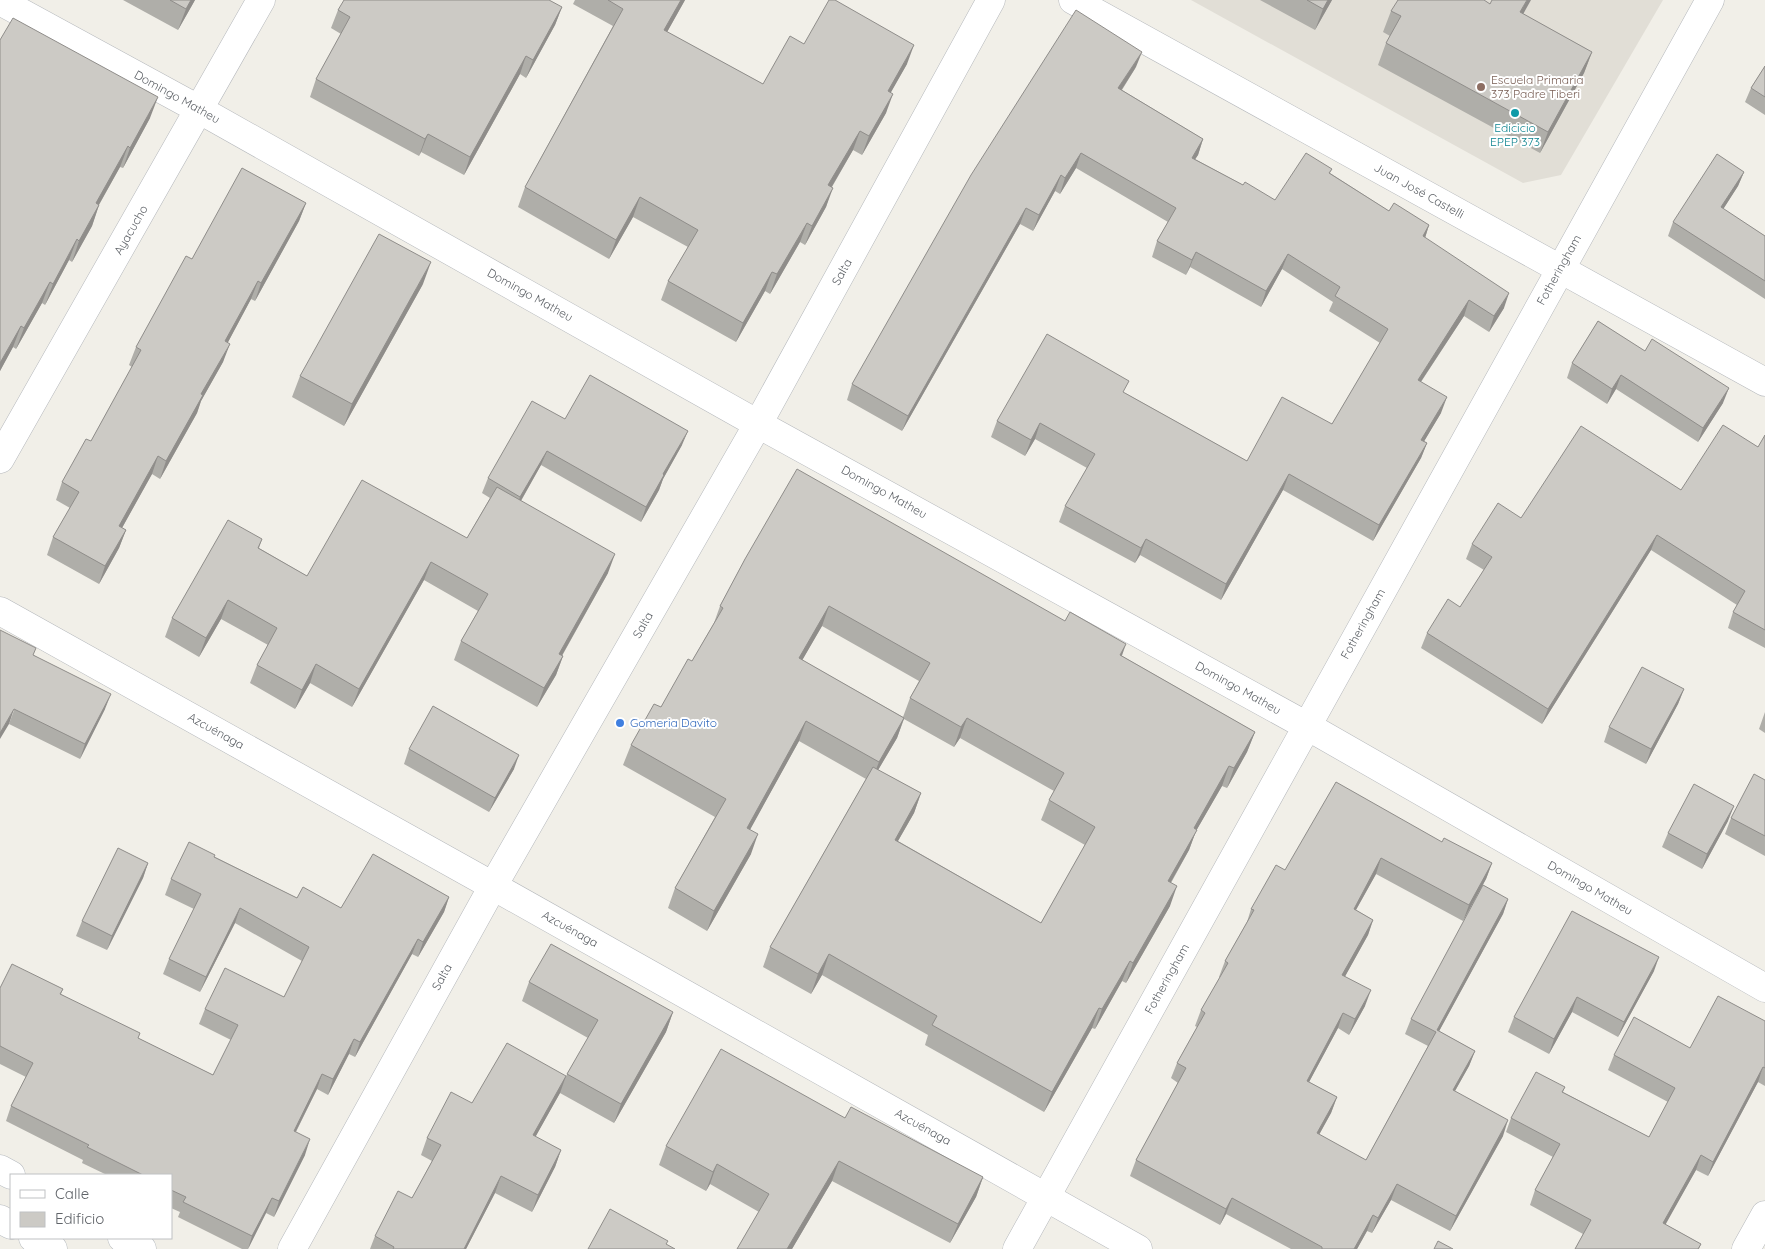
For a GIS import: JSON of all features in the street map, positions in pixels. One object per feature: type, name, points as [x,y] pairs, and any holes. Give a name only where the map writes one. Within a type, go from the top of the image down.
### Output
[{"type":"street","name":"Ayacucho","points":[[0,459],[261,0]]},
{"type":"street","name":"Salta","points":[[292,1249],[493,886],[758,424],[991,0]]},
{"type":"street","name":"Juan José Castelli","points":[[1074,0],[1765,382]]},
{"type":"street","name":"Fotheringham","points":[[1017,1249],[1710,0]]},
{"type":"street","name":"Domingo Matheu","points":[[0,1],[200,110],[758,424],[1307,726],[1765,988]]},
{"type":"street","name":"Azcuénaga","points":[[0,611],[1138,1249]]},
{"type":"street","points":[[1746,1249],[1765,1215]]},
{"type":"street","points":[[35,1239],[53,1249]]},
{"type":"street","points":[[124,1239],[142,1249]]},
{"type":"shaded area","name":"Escuela Primaria 373 Padre Tiberi","points":[[1191,0],[1663,0],[1561,175],[1523,183]]},
{"type":"building","points":[[170,0],[191,0],[186,9]]},
{"type":"building","points":[[344,0],[549,0],[562,7],[533,60],[526,56],[470,157],[428,134],[425,139],[316,79],[350,17],[338,10]]},
{"type":"building","points":[[608,0],[681,0],[664,30],[763,84],[790,36],[804,44],[829,0],[835,0],[914,45],[888,91],[893,94],[869,136],[860,131],[828,185],[833,188],[812,226],[807,223],[777,274],[772,272],[743,323],[668,281],[698,230],[640,197],[616,240],[525,187],[623,9]]},
{"type":"building","points":[[1307,0],[1328,0],[1323,9]]},
{"type":"building","name":"Edicicio EPEP 373","points":[[1398,0],[1484,0],[1490,4],[1492,0],[1527,0],[1520,12],[1592,52],[1548,132],[1386,43],[1401,16],[1391,11]]},
{"type":"building","points":[[1076,10],[1142,52],[1118,88],[1203,139],[1192,158],[1243,185],[1245,182],[1275,200],[1306,153],[1332,169],[1329,173],[1389,211],[1394,203],[1429,225],[1423,236],[1509,293],[1494,316],[1469,300],[1418,380],[1447,397],[1421,440],[1427,443],[1379,525],[1289,474],[1226,584],[1146,539],[1141,548],[1065,506],[1095,454],[1040,423],[1031,440],[997,421],[1047,334],[1129,381],[1123,392],[1247,461],[1282,397],[1332,424],[1388,329],[1335,296],[1340,287],[1288,254],[1266,291],[1196,252],[1192,260],[1157,241],[1176,208],[1081,153],[1065,178],[1061,175],[1039,215],[1026,208],[908,416],[852,384],[971,175]]},
{"type":"building","points":[[13,18],[158,97],[130,148],[128,146],[96,203],[99,205],[79,241],[77,239],[53,284],[50,282],[24,328],[21,326],[0,363],[0,40]]},
{"type":"building","points":[[1765,66],[1765,97],[1751,88]]},
{"type":"building","points":[[1717,154],[1744,172],[1721,207],[1765,236],[1765,281],[1673,222]]},
{"type":"building","points":[[242,168],[306,203],[261,283],[258,281],[225,341],[230,344],[166,461],[158,456],[119,526],[126,530],[105,566],[53,537],[79,492],[62,482],[86,439],[91,441],[141,350],[136,347],[186,256],[192,259]]},
{"type":"building","points":[[379,234],[431,262],[352,404],[300,376]]},
{"type":"building","points":[[1598,321],[1645,351],[1652,339],[1729,388],[1703,428],[1621,375],[1612,389],[1572,363]]},
{"type":"building","points":[[590,375],[688,431],[646,507],[547,451],[520,497],[488,478],[532,401],[565,419]]},
{"type":"building","points":[[1723,425],[1758,447],[1765,435],[1765,630],[1733,612],[1745,591],[1657,535],[1548,709],[1427,633],[1448,599],[1460,607],[1492,557],[1472,544],[1498,503],[1521,518],[1581,426],[1681,490]]},
{"type":"building","points":[[797,469],[1065,621],[1070,612],[1126,644],[1120,655],[1255,732],[1234,768],[1229,766],[1194,828],[1197,830],[1168,881],[1177,886],[1133,963],[1130,961],[1102,1009],[1099,1008],[1052,1092],[932,1025],[937,1016],[829,954],[818,974],[770,947],[873,767],[921,793],[895,840],[1041,923],[1095,827],[1049,800],[1064,773],[967,718],[961,727],[910,698],[930,663],[829,606],[799,658],[904,718],[879,762],[806,721],[747,828],[758,834],[714,911],[675,888],[726,799],[631,745],[654,704],[661,707],[688,659],[692,661],[723,608],[720,606],[745,559]]},
{"type":"building","points":[[362,480],[467,538],[497,487],[615,554],[559,654],[563,656],[544,688],[461,641],[488,594],[431,562],[359,689],[316,664],[302,690],[257,665],[277,628],[228,600],[206,638],[172,618],[228,520],[262,539],[258,548],[307,576]]},
{"type":"building","points":[[0,630],[36,648],[33,655],[111,694],[85,744],[14,709],[0,733]]},
{"type":"building","points":[[1642,667],[1684,689],[1651,749],[1609,727]]},
{"type":"building","points":[[433,706],[519,755],[495,798],[409,749]]},
{"type":"building","points":[[1754,774],[1765,780],[1765,836],[1731,818]]},
{"type":"building","points":[[1336,782],[1442,842],[1444,838],[1492,863],[1469,905],[1381,858],[1354,909],[1373,920],[1342,975],[1371,990],[1355,1019],[1343,1013],[1307,1081],[1337,1097],[1317,1133],[1366,1160],[1436,1032],[1411,1019],[1483,885],[1508,899],[1437,1030],[1475,1051],[1453,1090],[1508,1120],[1456,1216],[1397,1184],[1378,1218],[1373,1215],[1354,1249],[1322,1249],[1322,1247],[1232,1198],[1226,1209],[1136,1160],[1186,1068],[1177,1063],[1205,1013],[1201,1010],[1228,963],[1225,961],[1254,910],[1251,909],[1276,865],[1285,870]]},
{"type":"building","points":[[1694,784],[1734,806],[1707,854],[1668,833]]},
{"type":"building","points":[[189,842],[215,855],[214,857],[297,898],[303,887],[341,908],[373,854],[449,897],[423,942],[418,939],[360,1042],[354,1039],[333,1079],[322,1074],[294,1131],[310,1139],[279,1201],[272,1198],[252,1236],[183,1202],[186,1197],[172,1190],[172,1174],[141,1174],[87,1147],[89,1145],[11,1106],[33,1063],[0,1046],[0,988],[12,964],[63,989],[60,994],[140,1033],[138,1038],[213,1075],[238,1025],[205,1009],[225,968],[284,997],[309,947],[240,908],[206,977],[169,959],[201,894],[171,879]]},
{"type":"building","points":[[118,848],[148,863],[112,936],[82,921]]},
{"type":"building","points":[[1572,911],[1659,957],[1624,1022],[1577,997],[1554,1039],[1514,1017]]},
{"type":"building","points":[[551,944],[673,1012],[621,1104],[567,1074],[598,1020],[529,982]]},
{"type":"building","points":[[1718,996],[1765,1021],[1765,1068],[1763,1067],[1713,1162],[1701,1155],[1663,1223],[1701,1244],[1698,1249],[1575,1249],[1591,1220],[1535,1190],[1560,1144],[1511,1118],[1536,1072],[1565,1087],[1562,1092],[1649,1137],[1675,1088],[1614,1055],[1634,1017],[1690,1048]]},
{"type":"building","points":[[507,1043],[566,1076],[533,1135],[561,1150],[538,1195],[501,1176],[464,1249],[393,1249],[394,1247],[375,1236],[398,1191],[412,1198],[441,1145],[427,1138],[451,1092],[472,1103]]},
{"type":"building","points":[[721,1049],[845,1118],[851,1107],[983,1177],[958,1224],[839,1161],[787,1249],[737,1249],[769,1194],[717,1164],[713,1172],[666,1146]]},
{"type":"building","points":[[610,1209],[668,1241],[666,1244],[675,1249],[588,1249]]},
{"type":"building","points":[[1438,1241],[1453,1249],[1434,1249]]},
{"type":"place","name":"Escuela Primaria 373 Padre Tiberi","points":[[1481,87]]},
{"type":"place","name":"Edicicio EPEP 373","points":[[1515,113]]},
{"type":"place","name":"Gomeria Davito","points":[[620,723]]}]
